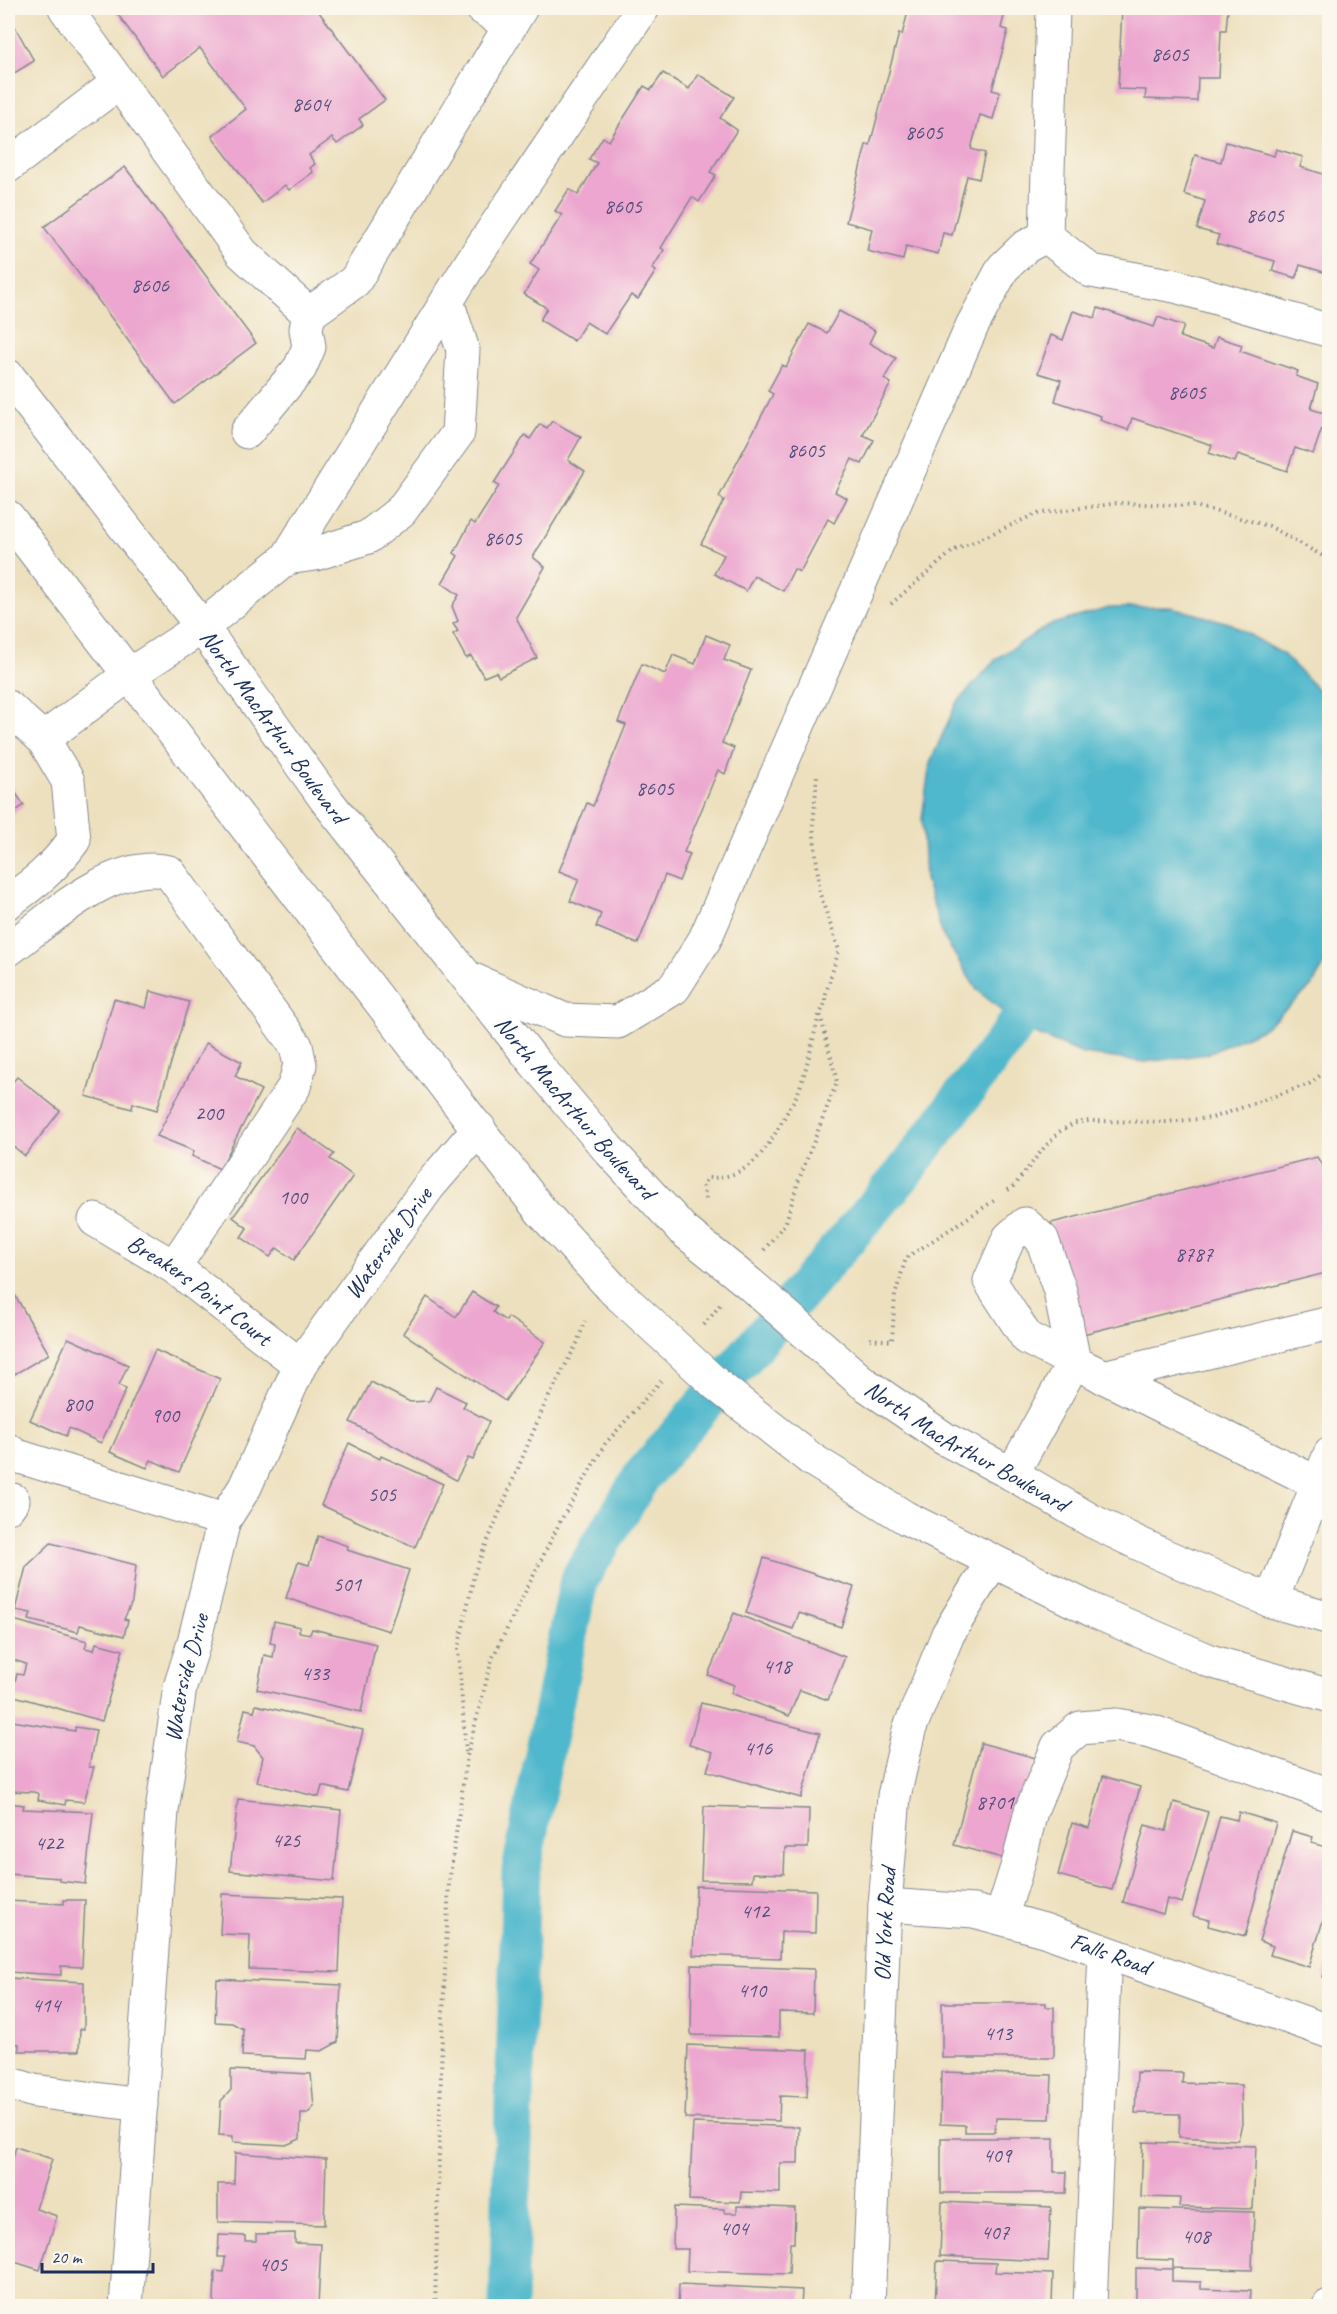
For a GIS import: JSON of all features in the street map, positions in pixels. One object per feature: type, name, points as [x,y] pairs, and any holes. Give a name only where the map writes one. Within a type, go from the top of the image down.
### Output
[{"type":"main road","points":[[65,8],[242,253],[309,314]]},
{"type":"main road","points":[[247,432],[300,368],[309,347],[306,329],[309,314],[355,280],[515,16],[482,8]]},
{"type":"main road","points":[[43,739],[129,675],[202,627],[287,558],[447,301],[643,8]]},
{"type":"main road","points":[[1046,236],[1053,8]]},
{"type":"main road","points":[[8,166],[117,82]]},
{"type":"main road","points":[[1046,236],[1091,271],[1174,286],[1329,332]]},
{"type":"main road","points":[[469,978],[565,1020],[618,1022],[674,988],[705,939],[972,326],[1003,268],[1025,247],[1046,236]]},
{"type":"main road","points":[[287,558],[315,554],[368,537],[401,511],[458,433],[463,350],[447,301]]},
{"type":"main road","name":"North MacArthur Boulevard","points":[[8,376],[202,627],[327,801],[608,1149],[683,1230],[750,1284],[862,1382],[945,1439],[1012,1474],[1092,1521],[1163,1555],[1271,1601],[1329,1618]]},
{"type":"main road","points":[[8,517],[542,1211],[614,1290],[717,1385],[811,1459],[906,1518],[992,1562],[1096,1612],[1210,1661],[1329,1696]]},
{"type":"main road","points":[[8,707],[43,739],[68,781],[74,840],[62,857],[41,879],[8,902]]},
{"type":"main road","points":[[8,950],[95,887],[141,870],[169,872],[296,1046],[300,1065],[294,1087],[174,1267]]},
{"type":"main road","name":"Waterside Drive","points":[[126,2307],[162,1810],[180,1687],[194,1646],[224,1520],[245,1487],[300,1365],[429,1186],[479,1128]]},
{"type":"main road","name":"Breakers Point Court","points":[[95,1220],[174,1267],[300,1365]]},
{"type":"main road","points":[[1103,1377],[1329,1323]]},
{"type":"main road","points":[[1012,1474],[1074,1362],[1324,1485]]},
{"type":"main road","points":[[8,1450],[17,1456],[224,1520]]},
{"type":"main road","points":[[1271,1601],[1324,1485],[1329,1454]]},
{"type":"main road","name":"Old York Road","points":[[868,2307],[885,1905],[894,1796],[909,1730],[948,1634],[992,1562]]},
{"type":"main road","points":[[1001,1918],[1019,1861],[1031,1811],[1058,1746],[1080,1728],[1116,1725],[1151,1731],[1329,1795]]},
{"type":"main road","name":"Falls Road","points":[[885,1905],[974,1911],[1044,1930],[1329,2032]]},
{"type":"main road","points":[[1090,2307],[1105,1952]]},
{"type":"main road","points":[[8,2083],[34,2091],[141,2105]]},
{"type":"path","points":[[706,1199],[703,1185],[707,1178],[723,1178],[738,1172],[755,1161],[769,1144],[800,1088],[820,1014]]},
{"type":"path","points":[[1005,1192],[1014,1186],[1059,1132],[1074,1123],[1089,1121],[1165,1122],[1212,1118],[1309,1084],[1329,1068]]},
{"type":"path","points":[[870,1339],[892,1341],[895,1295],[906,1258],[996,1199]]},
{"type":"path","points":[[467,1756],[458,1650],[475,1571],[539,1416],[577,1343],[585,1322]]},
{"type":"water","points":[[1170,607],[1229,623],[1283,654],[1326,698],[1329,705],[1329,957],[1311,987],[1264,1028],[1207,1054],[1145,1062],[1083,1054],[1026,1030],[977,990],[943,936],[925,879],[922,818],[930,763],[956,704],[997,658],[1049,625],[1109,608]]},
{"type":"building","points":[[113,8],[316,8],[385,100],[359,119],[363,125],[337,144],[332,138],[309,155],[315,164],[310,168],[313,172],[289,190],[285,185],[262,203],[212,136],[246,109],[200,48],[163,76]]},
{"type":"building","points":[[909,8],[1006,8],[1001,28],[1008,30],[992,90],[1000,92],[993,119],[980,115],[971,149],[985,153],[979,179],[967,176],[952,235],[943,233],[938,254],[906,246],[903,260],[867,251],[872,229],[846,222],[866,145],[870,145],[899,33],[902,35]]},
{"type":"building","points":[[1122,8],[1228,8],[1226,30],[1221,30],[1219,78],[1198,78],[1197,101],[1145,99],[1146,90],[1118,89]]},
{"type":"building","points":[[8,14],[34,61],[8,77]]},
{"type":"building","points":[[663,73],[689,89],[698,74],[734,97],[720,118],[737,130],[710,172],[716,175],[699,202],[692,197],[661,248],[664,250],[652,269],[656,271],[638,299],[631,295],[605,334],[586,322],[574,341],[540,320],[547,308],[524,294],[539,270],[530,264],[562,215],[555,211],[569,189],[578,195],[597,163],[589,159],[603,137],[609,141],[644,86],[651,90]]},
{"type":"building","points":[[1226,142],[1274,156],[1276,149],[1303,157],[1300,167],[1330,176],[1330,274],[1300,265],[1296,278],[1272,271],[1275,261],[1216,244],[1219,235],[1197,229],[1205,201],[1184,194],[1195,155],[1221,162]]},
{"type":"building","points":[[125,167],[256,343],[175,404],[44,227]]},
{"type":"building","points":[[1098,308],[1154,327],[1158,317],[1184,326],[1180,337],[1213,348],[1217,337],[1242,345],[1240,351],[1298,371],[1296,376],[1318,384],[1311,409],[1327,414],[1313,454],[1295,448],[1287,471],[1238,454],[1235,462],[1209,453],[1212,445],[1132,418],[1128,430],[1100,420],[1101,416],[1055,401],[1061,380],[1038,373],[1051,335],[1063,340],[1073,311],[1095,318]]},
{"type":"building","points":[[839,311],[875,331],[869,343],[896,358],[884,379],[891,383],[863,435],[874,440],[862,464],[852,459],[835,492],[847,498],[834,523],[828,519],[800,572],[794,569],[783,591],[754,576],[746,591],[714,574],[724,555],[701,544],[724,500],[719,497],[773,394],[768,391],[782,365],[786,367],[809,324],[827,333]]},
{"type":"building","points":[[552,421],[581,437],[568,460],[585,471],[533,557],[545,567],[516,617],[537,658],[499,677],[496,672],[484,677],[471,656],[466,658],[453,634],[458,631],[453,624],[458,621],[452,606],[459,595],[442,583],[458,556],[454,553],[471,521],[475,524],[499,486],[494,483],[525,435],[530,439],[540,424],[547,428]]},
{"type":"building","points":[[706,635],[730,645],[724,660],[751,670],[722,743],[734,748],[725,774],[718,770],[684,852],[690,854],[679,881],[665,875],[638,944],[596,927],[601,914],[570,901],[579,879],[559,871],[587,803],[593,806],[626,725],[618,722],[642,664],[665,674],[673,655],[695,664]]},
{"type":"building","points":[[8,782],[24,805],[8,817]]},
{"type":"building","points":[[150,991],[189,1002],[157,1110],[133,1103],[132,1109],[86,1096],[114,999],[146,1008]]},
{"type":"building","points":[[206,1043],[242,1062],[235,1076],[261,1090],[220,1169],[192,1156],[194,1151],[157,1136]]},
{"type":"building","points":[[17,1077],[60,1111],[25,1156],[8,1142],[8,1088]]},
{"type":"building","points":[[297,1128],[334,1154],[330,1159],[353,1176],[294,1260],[277,1248],[270,1257],[241,1237],[247,1228],[233,1217]]},
{"type":"building","points":[[1317,1157],[1330,1179],[1330,1272],[1079,1335],[1051,1223]]},
{"type":"building","points":[[12,1290],[49,1354],[8,1378],[8,1293]]},
{"type":"building","points":[[472,1292],[496,1307],[493,1312],[506,1321],[508,1317],[545,1342],[505,1401],[403,1333],[427,1297],[456,1317]]},
{"type":"building","points":[[68,1338],[128,1365],[119,1385],[126,1389],[101,1443],[69,1428],[66,1436],[30,1420]]},
{"type":"building","points":[[155,1350],[220,1379],[179,1472],[151,1460],[147,1468],[110,1452]]},
{"type":"building","points":[[371,1382],[410,1402],[429,1401],[436,1387],[466,1402],[463,1407],[489,1421],[473,1460],[468,1458],[456,1480],[350,1422]]},
{"type":"building","points":[[349,1443],[380,1459],[381,1456],[443,1484],[415,1547],[321,1505]]},
{"type":"building","points":[[318,1536],[348,1546],[347,1550],[409,1570],[389,1631],[286,1598],[298,1562],[309,1565]]},
{"type":"building","points":[[51,1543],[136,1565],[132,1602],[124,1619],[128,1620],[124,1636],[80,1625],[78,1632],[29,1620],[31,1613],[15,1610],[26,1567]]},
{"type":"building","points":[[764,1558],[854,1587],[841,1627],[799,1613],[793,1629],[746,1613]]},
{"type":"building","points":[[734,1613],[845,1657],[828,1700],[800,1690],[789,1716],[731,1693],[734,1685],[708,1675]]},
{"type":"building","points":[[14,1620],[87,1641],[85,1648],[94,1650],[96,1643],[123,1650],[102,1721],[11,1695],[17,1674],[23,1675],[26,1664],[8,1658],[8,1641]]},
{"type":"building","points":[[274,1621],[300,1627],[299,1632],[310,1634],[312,1629],[376,1644],[361,1712],[257,1689],[264,1655],[273,1657],[275,1644],[270,1643]]},
{"type":"building","points":[[701,1703],[820,1733],[801,1798],[707,1771],[713,1752],[689,1745]]},
{"type":"building","points":[[256,1705],[363,1730],[348,1792],[322,1786],[319,1797],[257,1782],[263,1757],[254,1746],[237,1742],[245,1709],[254,1711]]},
{"type":"building","points":[[12,1721],[75,1731],[75,1727],[96,1730],[89,1767],[94,1767],[84,1802],[66,1800],[65,1805],[38,1800],[39,1794],[34,1792],[8,1791],[8,1750]]},
{"type":"building","points":[[981,1743],[1036,1758],[1006,1859],[954,1845]]},
{"type":"building","points":[[1103,1776],[1140,1787],[1112,1890],[1058,1875],[1072,1823],[1089,1828]]},
{"type":"building","points":[[238,1799],[341,1810],[334,1881],[230,1871]]},
{"type":"building","points":[[1174,1802],[1208,1812],[1182,1903],[1167,1899],[1163,1914],[1123,1902],[1145,1825],[1166,1831]]},
{"type":"building","points":[[8,1803],[24,1805],[23,1809],[93,1812],[85,1884],[59,1881],[59,1878],[8,1874]]},
{"type":"building","points":[[704,1806],[809,1809],[808,1848],[785,1848],[784,1874],[753,1873],[752,1881],[701,1880]]},
{"type":"building","points":[[1239,1812],[1276,1823],[1245,1936],[1208,1926],[1209,1920],[1193,1916],[1220,1816],[1237,1820]]},
{"type":"building","points":[[1292,1831],[1313,1837],[1311,1843],[1330,1848],[1330,1897],[1309,1967],[1270,1955],[1273,1946],[1259,1941]]},
{"type":"building","points":[[696,1886],[816,1890],[815,1933],[781,1932],[780,1958],[693,1955]]},
{"type":"building","points":[[222,1894],[342,1899],[339,1972],[249,1969],[250,1935],[220,1934]]},
{"type":"building","points":[[64,1900],[85,1900],[82,1967],[61,1966],[61,1975],[8,1972],[8,1901],[64,1904]]},
{"type":"building","points":[[1330,1957],[1330,1979],[1323,1977]]},
{"type":"building","points":[[692,1965],[814,1969],[813,2013],[779,2012],[779,2037],[691,2035]]},
{"type":"building","points":[[8,1978],[84,1982],[84,2029],[80,2029],[79,2051],[19,2051],[19,2044],[8,2043]]},
{"type":"building","points":[[217,1979],[341,1985],[338,2042],[322,2051],[307,2050],[306,2059],[242,2056],[243,2029],[232,2023],[215,2022]]},
{"type":"building","points":[[942,2003],[1046,2003],[1046,2007],[1054,2007],[1054,2058],[942,2058]]},
{"type":"building","points":[[688,2045],[809,2050],[807,2097],[780,2096],[779,2121],[685,2118]]},
{"type":"building","points":[[231,2070],[311,2074],[314,2107],[307,2114],[301,2114],[300,2139],[286,2145],[233,2142],[233,2136],[219,2135],[221,2101],[231,2090]]},
{"type":"building","points":[[941,2072],[1052,2075],[1050,2119],[996,2118],[995,2132],[965,2132],[965,2125],[940,2124]]},
{"type":"building","points":[[1137,2072],[1183,2073],[1182,2083],[1241,2085],[1242,2124],[1238,2140],[1179,2137],[1180,2114],[1135,2113]]},
{"type":"building","points":[[693,2123],[799,2127],[798,2163],[780,2163],[780,2193],[741,2192],[740,2202],[689,2200]]},
{"type":"building","points":[[941,2138],[1054,2138],[1054,2172],[1067,2172],[1066,2193],[941,2193]]},
{"type":"building","points":[[1143,2142],[1256,2146],[1253,2209],[1179,2207],[1180,2198],[1141,2197]]},
{"type":"building","points":[[16,2147],[52,2159],[36,2209],[57,2216],[40,2270],[8,2260],[8,2173]]},
{"type":"building","points":[[235,2153],[326,2159],[324,2225],[218,2222],[218,2184],[234,2184]]},
{"type":"building","points":[[942,2202],[1051,2207],[1048,2261],[940,2256]]},
{"type":"building","points":[[737,2206],[795,2208],[794,2243],[790,2243],[789,2274],[687,2271],[688,2249],[673,2249],[674,2207],[725,2209],[725,2213],[737,2213]]},
{"type":"building","points":[[1139,2209],[1254,2212],[1252,2270],[1173,2268],[1173,2260],[1138,2259]]},
{"type":"building","points":[[295,2233],[295,2243],[321,2244],[318,2306],[214,2303],[215,2271],[224,2272],[225,2257],[218,2257],[219,2235],[245,2236],[245,2241],[256,2241],[256,2234]]},
{"type":"building","points":[[937,2261],[996,2263],[995,2272],[1053,2274],[1052,2306],[935,2306]]},
{"type":"building","points":[[1136,2268],[1172,2269],[1172,2281],[1201,2282],[1201,2289],[1250,2291],[1249,2306],[1169,2306],[1169,2301],[1136,2301]]},
{"type":"building","points":[[679,2284],[802,2290],[801,2306],[678,2306]]},
{"type":"waterway","points":[[508,2306],[521,1870],[579,1580],[642,1476],[902,1175],[1049,982]]}]
